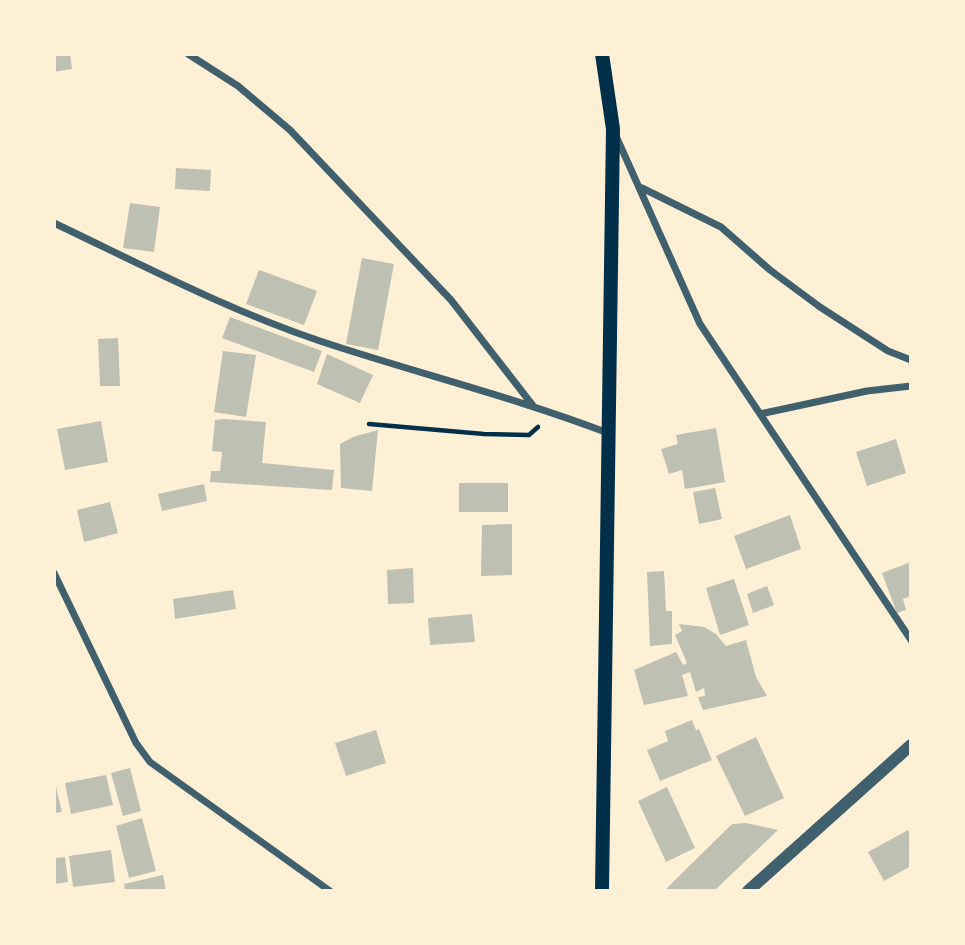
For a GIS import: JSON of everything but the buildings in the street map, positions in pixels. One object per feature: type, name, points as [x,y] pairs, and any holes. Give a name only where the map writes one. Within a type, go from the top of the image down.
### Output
[{"type":"main road","points":[[601,54],[613,129],[602,891]]},
{"type":"street","points":[[188,54],[238,86],[290,130],[451,300],[534,407]]},
{"type":"street","points":[[613,129],[642,188],[668,256],[700,324],[911,640]]},
{"type":"street","points":[[642,188],[721,227],[770,270],[820,307],[888,351],[911,359]]},
{"type":"street","points":[[54,223],[228,307],[320,341],[555,413],[608,433]]},
{"type":"street","points":[[760,414],[867,391],[911,386]]},
{"type":"street","points":[[54,573],[136,743],[150,762],[330,891]]},
{"type":"street","points":[[748,891],[911,746]]},
{"type":"path","points":[[369,424],[529,435],[555,413]]}]
